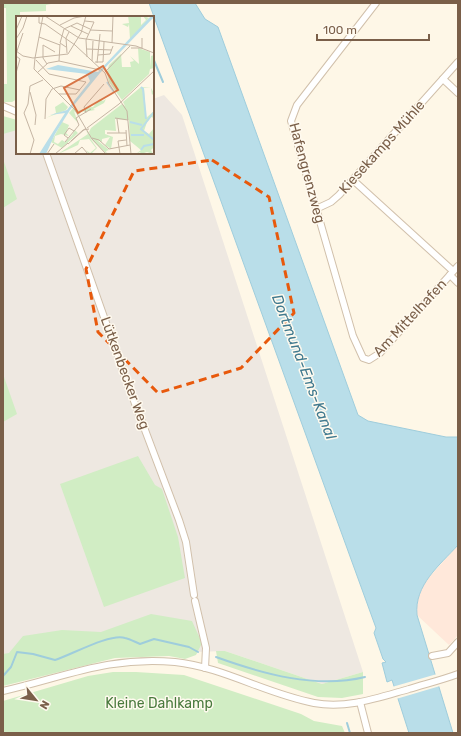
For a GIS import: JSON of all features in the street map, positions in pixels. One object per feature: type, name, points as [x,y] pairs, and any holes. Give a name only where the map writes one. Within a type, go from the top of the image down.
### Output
[{"type":"street","name":"Hafengrenzweg","points":[[369,360],[363,358],[353,336],[291,121],[297,105],[376,3]]},
{"type":"street","name":"Kiesekamps Mühle","points":[[316,209],[331,202],[353,180],[458,62]]},
{"type":"street","points":[[443,79],[458,93]]},
{"type":"street","points":[[3,106],[16,112]]},
{"type":"street","name":"Lütkenbecker Weg","points":[[46,154],[128,385],[186,542],[195,598],[206,648],[205,668]]},
{"type":"street","points":[[353,180],[452,273]]},
{"type":"street","name":"Am Mittelhafen","points":[[369,360],[380,353],[458,266]]},
{"type":"street","name":"Am Mittelhafen","points":[[452,273],[458,283]]},
{"type":"street","points":[[432,656],[448,653],[458,642]]},
{"type":"street","points":[[3,691],[116,662],[176,662],[205,668],[313,702],[340,705],[382,697],[458,674]]},
{"type":"street","points":[[360,702],[368,733]]},
{"type":"highlighted area","points":[[212,160],[269,197],[294,313],[241,368],[158,393],[98,332],[86,269],[134,171]]},
{"type":"shaded area","points":[[164,95],[182,115],[363,672],[322,684],[225,651],[194,652],[124,649],[3,674],[3,122],[16,124],[16,154],[154,154],[154,99]]},
{"type":"shaded area","points":[[458,545],[458,635],[449,645],[417,615],[416,603],[424,583]]},
{"type":"green space","points":[[3,3],[56,3],[46,5],[46,11],[20,12],[20,16],[16,16],[16,100],[12,102],[3,102],[3,84],[7,84],[6,8],[3,8]]},
{"type":"green space","points":[[3,116],[16,120],[16,130],[3,134]]},
{"type":"green space","points":[[3,159],[17,199],[3,208]]},
{"type":"green space","points":[[3,374],[17,414],[3,422]]},
{"type":"green space","points":[[138,456],[155,485],[162,489],[178,537],[185,578],[104,607],[60,484]]},
{"type":"green space","points":[[151,614],[192,621],[202,643],[196,655],[185,659],[169,656],[115,658],[3,686],[3,654],[9,653],[23,636],[62,630],[101,632]]},
{"type":"green space","points":[[216,651],[225,651],[322,684],[363,672],[363,694],[342,698],[318,697],[218,663]]},
{"type":"green space","name":"Kleine Dahlkamp","points":[[113,672],[184,675],[301,714],[314,721],[342,726],[345,733],[3,733],[3,701],[88,676]]},
{"type":"water","name":"Dortmund-Ems-Kanal","points":[[149,3],[195,3],[205,19],[218,27],[358,415],[368,421],[446,437],[458,437],[458,545],[430,576],[424,585],[417,604],[417,615],[453,733],[409,733],[392,680],[387,682],[382,663],[386,662],[383,659],[374,633],[376,628]]},
{"type":"pier","points":[[437,674],[440,686],[396,699],[392,687]]},
{"type":"waterway","points":[[154,60],[163,82]]},
{"type":"waterway","points":[[3,676],[11,667],[17,652],[33,654],[55,660],[100,641],[118,637],[127,638],[140,644],[154,639],[189,647],[198,652]]},
{"type":"waterway","points":[[216,657],[252,669],[290,678],[328,681],[365,677]]},
{"type":"waterway","points":[[347,723],[350,733]]}]
